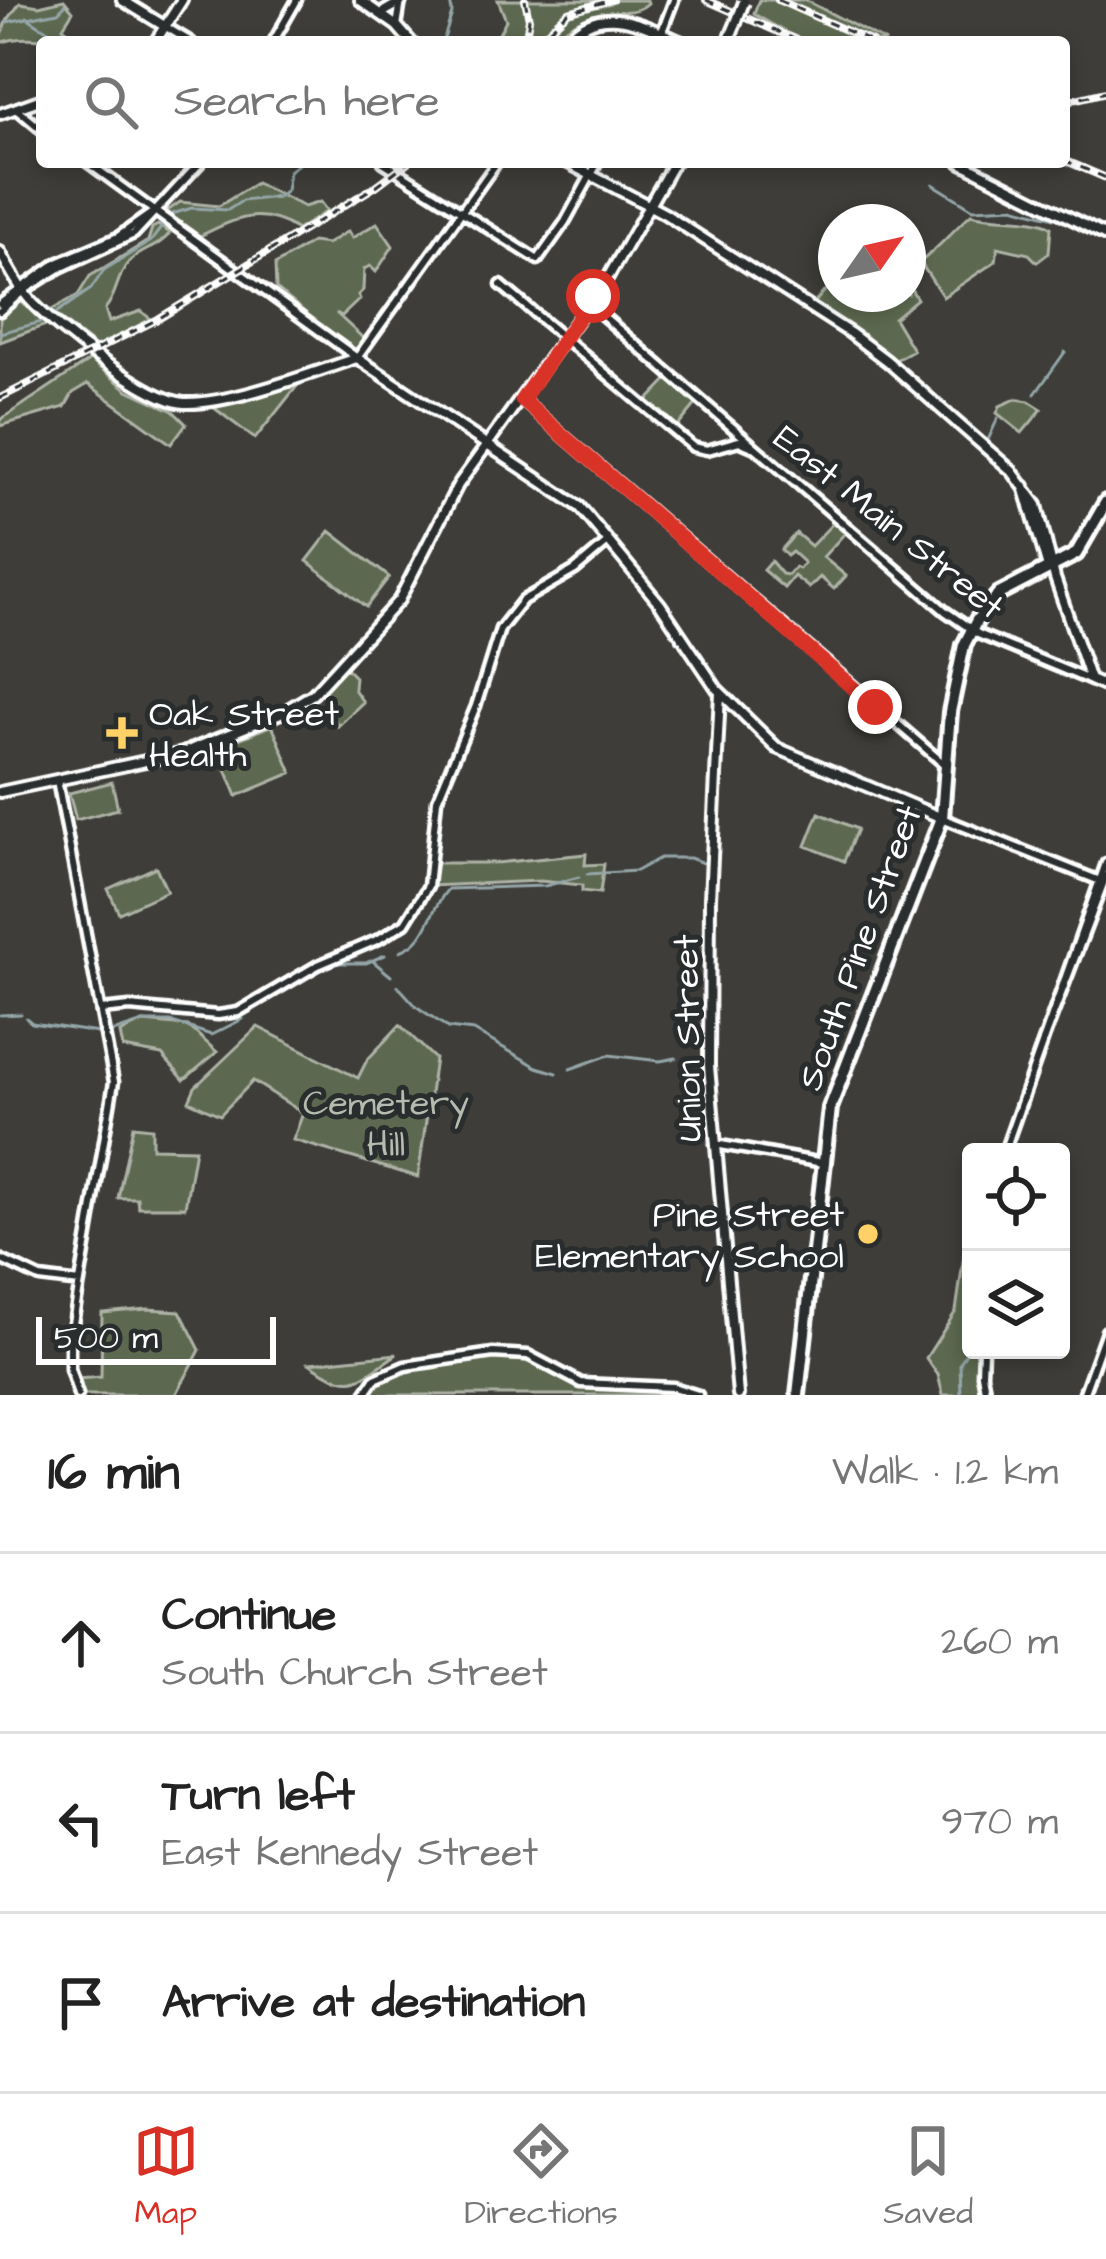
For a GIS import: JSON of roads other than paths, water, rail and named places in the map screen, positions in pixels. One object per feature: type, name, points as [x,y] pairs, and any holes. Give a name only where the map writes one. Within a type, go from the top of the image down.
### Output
[{"type":"highway","points":[[1051,572],[1076,554],[1106,502]]},
{"type":"highway","points":[[1051,572],[1081,557],[1106,513]]},
{"type":"highway","name":"South Pine Street","points":[[798,1395],[832,1102],[942,818],[951,706],[961,664],[974,631],[1003,591],[1051,572]]},
{"type":"main road","points":[[122,0],[166,27]]},
{"type":"main road","points":[[159,36],[182,0]]},
{"type":"main road","points":[[360,0],[406,36]]},
{"type":"main road","points":[[378,13],[389,12],[401,1]]},
{"type":"main road","points":[[731,36],[744,1]]},
{"type":"main road","points":[[573,36],[588,23],[610,16],[632,20],[657,36]]},
{"type":"main road","points":[[0,114],[36,102]]},
{"type":"main road","points":[[578,168],[651,206],[887,361],[1004,463],[1023,485],[1090,680]]},
{"type":"main road","points":[[0,792],[183,753],[308,698],[400,600],[458,485],[588,303],[671,168]]},
{"type":"main road","points":[[972,168],[1106,236]]},
{"type":"main road","points":[[0,252],[21,288],[52,320],[141,386],[175,402],[208,401],[356,358],[576,503],[662,606],[719,692],[784,752],[942,818]]},
{"type":"main road","name":"East Main Street","points":[[1090,680],[1106,687]]},
{"type":"main road","name":"Union Street","points":[[719,692],[709,1066],[735,1395]]},
{"type":"street","points":[[276,36],[296,0]]},
{"type":"street","points":[[661,36],[674,0]]},
{"type":"street","points":[[397,26],[401,1]]},
{"type":"street","points":[[166,27],[181,36]]},
{"type":"street","points":[[17,110],[36,125]]},
{"type":"street","points":[[94,168],[356,358],[493,168]]},
{"type":"street","points":[[0,308],[21,288],[122,242],[195,168]]},
{"type":"street","points":[[389,168],[538,260],[595,168]]},
{"type":"street","points":[[501,285],[688,444],[704,450],[746,442],[765,456]]},
{"type":"street","name":"East Main Street","points":[[588,303],[974,631],[1090,680]]},
{"type":"street","points":[[522,400],[945,765]]},
{"type":"street","name":"East Main Street","points":[[714,412],[737,441]]},
{"type":"street","points":[[101,1010],[238,1012],[318,964],[405,923],[428,886],[439,792],[476,706],[500,628],[523,600],[574,571],[608,542]]},
{"type":"street","points":[[57,780],[114,1088],[69,1355],[78,1395]]},
{"type":"street","points":[[942,818],[1103,880]]},
{"type":"street","points":[[1007,1143],[1106,862]]},
{"type":"street","points":[[715,1144],[823,1163]]},
{"type":"street","points":[[0,1259],[40,1278],[80,1283]]},
{"type":"street","points":[[1082,1395],[1106,1331]]},
{"type":"street","points":[[364,1395],[378,1378],[423,1361],[485,1353],[522,1354],[581,1383],[685,1389],[698,1395]]},
{"type":"street","points":[[984,1359],[986,1395]]},
{"type":"waterway","points":[[445,36],[452,13],[450,1]]},
{"type":"waterway","points":[[7,22],[58,12],[65,5]]},
{"type":"waterway","points":[[27,17],[54,36]]},
{"type":"waterway","points":[[172,214],[192,208],[228,210],[242,201],[279,197],[286,191],[293,168]]},
{"type":"waterway","points":[[933,184],[973,209],[1013,207],[1058,219]]},
{"type":"waterway","points":[[56,313],[91,289],[104,270],[151,241],[164,224]]},
{"type":"waterway","points":[[0,333],[45,321]]},
{"type":"waterway","points":[[1035,394],[1065,352]]},
{"type":"waterway","points":[[988,440],[998,418]]},
{"type":"waterway","points":[[587,874],[636,871],[660,858],[703,863]]},
{"type":"waterway","points":[[400,951],[417,940],[448,889],[545,886],[579,877]]},
{"type":"waterway","points":[[338,963],[366,963],[385,955]]},
{"type":"waterway","points":[[374,962],[391,976]]},
{"type":"waterway","points":[[398,986],[416,1006],[448,1028],[474,1031],[537,1067],[557,1073]]},
{"type":"waterway","points":[[0,1015],[21,1014]]},
{"type":"waterway","points":[[26,1018],[32,1023],[98,1033]]},
{"type":"waterway","points":[[110,1033],[143,1022],[172,1022],[211,1035],[243,1019]]},
{"type":"waterway","points":[[570,1069],[609,1055],[660,1061],[676,1058]]},
{"type":"waterway","points":[[961,1395],[962,1359]]},
{"type":"railway","points":[[525,0],[526,36]]},
{"type":"railway","points":[[542,36],[568,12],[612,0]]},
{"type":"railway","points":[[706,0],[787,36]]},
{"type":"railway","points":[[778,0],[859,36]]},
{"type":"railway","points":[[1070,101],[1106,92]]},
{"type":"railway","points":[[1070,163],[1106,178]]},
{"type":"railway","points":[[0,398],[158,319],[400,168]]},
{"type":"place","name":"Oak Street Health","points":[[122,733]]},
{"type":"place","name":"Pine Street Elementary School","points":[[868,1234]]},
{"type":"park label","name":"Cemetery Hill","points":[[386,1122]]}]
